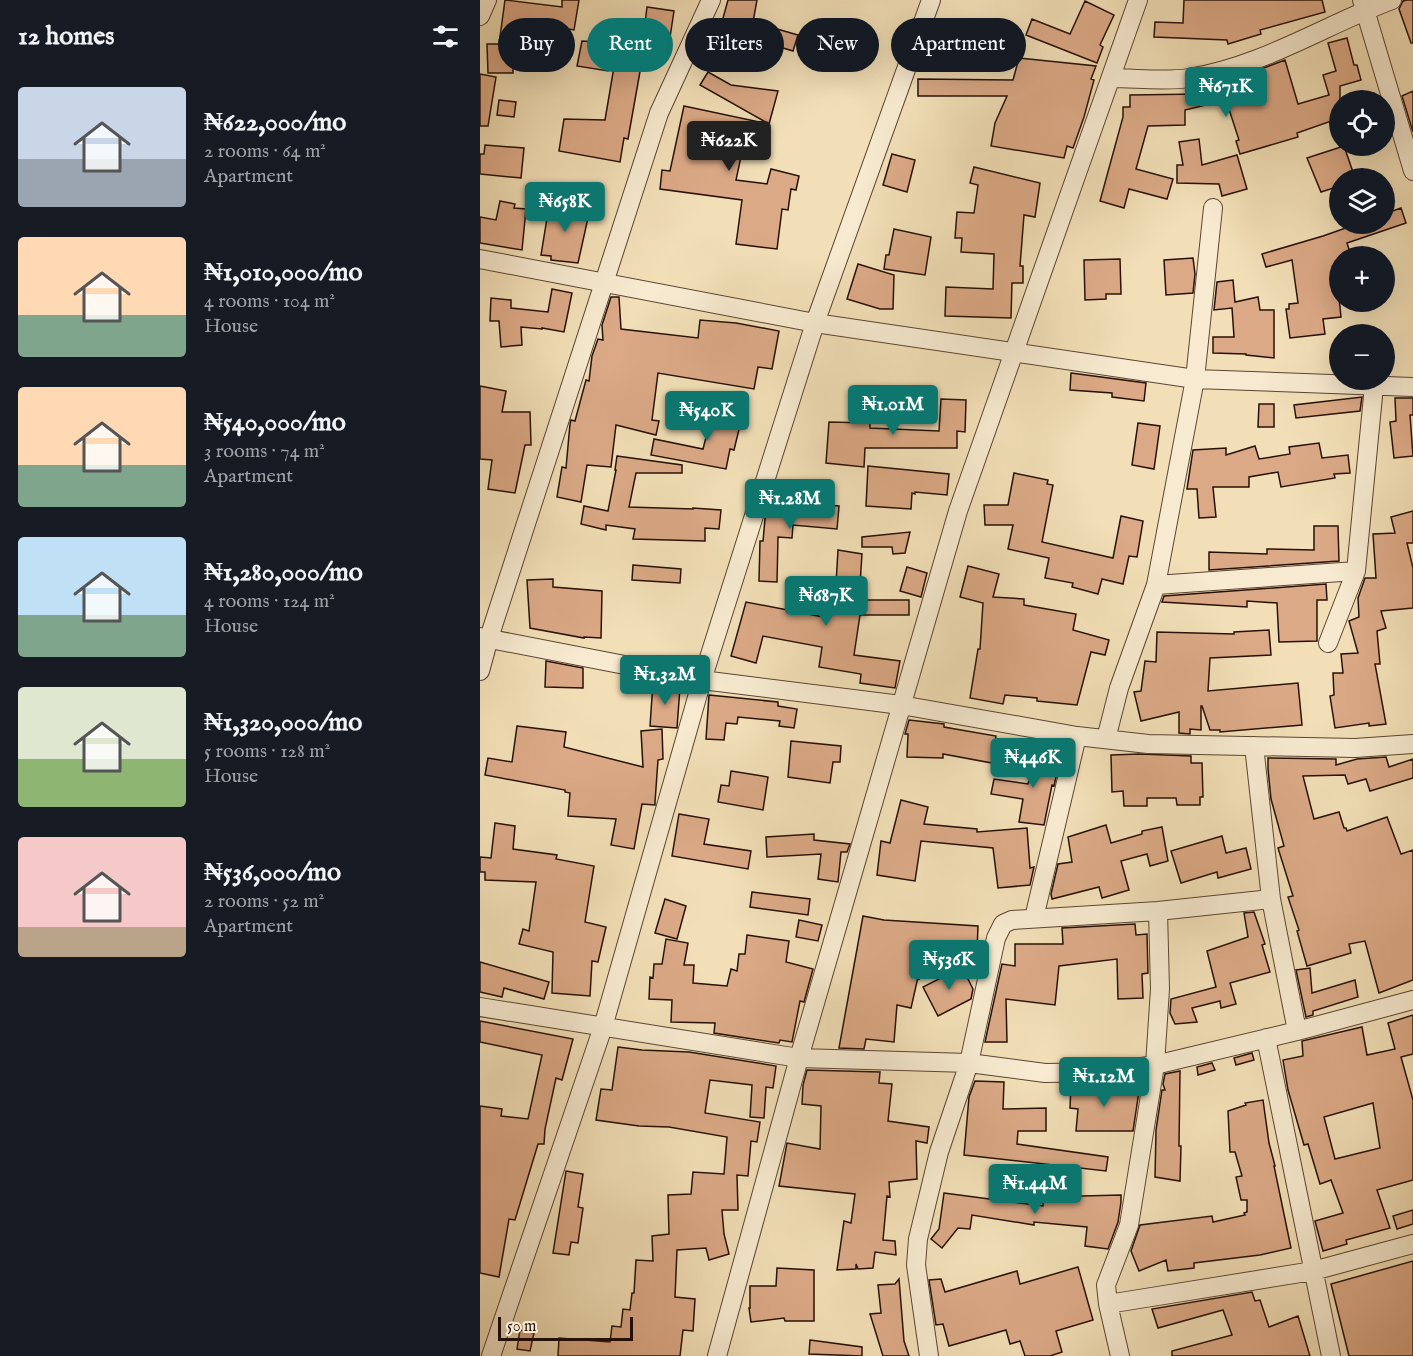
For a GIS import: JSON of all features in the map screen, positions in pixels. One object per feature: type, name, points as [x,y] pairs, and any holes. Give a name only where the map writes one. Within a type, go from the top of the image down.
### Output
[{"type":"street","points":[[480,16],[487,0]]},
{"type":"street","points":[[480,671],[484,637],[605,284],[659,113],[711,0]]},
{"type":"street","points":[[491,1356],[603,1027],[702,680],[815,323],[931,0]]},
{"type":"street","points":[[717,1356],[799,1058],[958,511],[1138,0]]},
{"type":"street","points":[[1111,78],[1186,79],[1217,73],[1260,58],[1363,5],[1392,0]]},
{"type":"street","points":[[1363,5],[1413,171]]},
{"type":"street","points":[[1106,739],[1119,688],[1156,585],[1195,379],[1213,208]]},
{"type":"street","points":[[480,259],[815,323],[1195,379],[1329,384]]},
{"type":"street","points":[[1395,387],[1413,387]]},
{"type":"street","points":[[1328,643],[1356,571],[1374,390]]},
{"type":"street","points":[[1156,585],[1356,571]]},
{"type":"street","points":[[484,637],[702,680],[901,705],[1077,736],[1148,744],[1355,748],[1413,744]]},
{"type":"street","points":[[1034,918],[1077,736]]},
{"type":"street","points":[[1254,746],[1271,899],[1297,1031]]},
{"type":"street","points":[[929,1356],[916,1265],[918,1239],[939,1152],[969,1063],[996,938],[1003,924],[1012,920],[1158,911],[1271,899]]},
{"type":"street","points":[[1120,1356],[1106,1285],[1130,1225],[1155,1065],[1160,989],[1158,911]]},
{"type":"street","points":[[480,1007],[799,1058],[969,1063],[1045,1073],[1109,1072],[1155,1065],[1413,1000]]},
{"type":"street","points":[[1266,1038],[1331,1356]]},
{"type":"street","points":[[1108,1304],[1312,1270],[1413,1244]]},
{"type":"building","points":[[505,0],[562,7],[562,0],[579,0],[575,24],[575,18],[503,18]]},
{"type":"building","points":[[728,0],[757,0],[754,18],[723,18]]},
{"type":"building","points":[[1184,0],[1322,0],[1325,12],[1260,30],[1261,34],[1228,44],[1227,40],[1154,37],[1155,22],[1183,23]]},
{"type":"building","points":[[1413,0],[1413,43],[1411,43],[1399,9],[1403,1]]},
{"type":"building","points":[[1085,1],[1114,15],[1100,45],[1103,47],[1097,63],[1026,35],[1032,19],[1070,34]]},
{"type":"building","points":[[647,7],[674,11],[673,18],[646,18]]},
{"type":"building","points":[[784,31],[796,34],[793,51],[784,48]]},
{"type":"building","points":[[1347,38],[1354,65],[1357,65],[1361,80],[1340,86],[1340,90],[1329,90],[1329,95],[1323,75],[1336,71],[1328,43]]},
{"type":"building","points":[[582,41],[587,41],[587,68],[577,66]]},
{"type":"building","points":[[487,44],[498,44],[498,72],[513,73],[488,73]]},
{"type":"building","points":[[1026,59],[1096,66],[1091,79],[1094,80],[1084,117],[1073,148],[1067,146],[1064,158],[991,146],[995,123],[1007,96],[918,96],[918,79],[1013,80],[1015,72],[1026,72]]},
{"type":"building","points":[[1285,60],[1298,104],[1329,95],[1329,122],[1297,133],[1298,137],[1240,154],[1236,141],[1239,140],[1226,100],[1185,110],[1185,125],[1148,126],[1136,169],[1173,179],[1167,199],[1129,189],[1124,208],[1100,201],[1123,117],[1123,107],[1130,107],[1130,95],[1199,94],[1197,88],[1245,75]]},
{"type":"building","points":[[613,72],[640,72],[628,139],[624,138],[620,162],[559,151],[564,119],[605,120]]},
{"type":"building","points":[[708,72],[731,85],[778,91],[769,124],[700,85]]},
{"type":"building","points":[[480,74],[496,77],[488,126],[480,126]]},
{"type":"building","points":[[1413,91],[1413,132],[1402,96]]},
{"type":"building","points":[[499,100],[516,102],[514,117],[497,115]]},
{"type":"building","points":[[684,106],[769,124],[762,152],[743,147],[736,180],[767,184],[771,169],[799,176],[796,190],[791,189],[788,210],[782,209],[777,249],[736,244],[742,200],[660,189],[662,170],[670,171]]},
{"type":"building","points":[[1199,139],[1202,165],[1237,155],[1247,189],[1222,196],[1219,184],[1177,183],[1177,165],[1183,165],[1179,142]]},
{"type":"building","points":[[485,145],[524,148],[521,178],[480,174],[480,154],[484,154]]},
{"type":"building","points":[[1329,151],[1329,156],[1347,156],[1352,168],[1329,168],[1329,189],[1321,192],[1307,158]]},
{"type":"building","points":[[892,154],[915,160],[907,192],[883,185]]},
{"type":"building","points":[[974,167],[1040,183],[1035,217],[1024,215],[1020,266],[1023,266],[1023,283],[1012,283],[1011,318],[945,316],[946,287],[993,289],[994,254],[961,252],[962,238],[955,238],[957,212],[974,213],[978,185],[970,183]]},
{"type":"building","points":[[577,197],[580,217],[588,218],[578,263],[551,260],[551,256],[541,255],[548,212],[562,214],[560,199]]},
{"type":"building","points":[[500,201],[515,204],[514,208],[526,209],[522,250],[480,243],[480,217],[496,220]]},
{"type":"building","points":[[1401,208],[1406,223],[1395,227],[1395,210]]},
{"type":"building","points":[[894,229],[931,237],[925,275],[884,269]]},
{"type":"building","points":[[1329,234],[1374,234],[1347,243],[1348,246],[1329,246],[1329,312],[1340,312],[1341,317],[1323,319],[1325,334],[1290,338],[1286,309],[1289,309],[1289,304],[1298,303],[1292,260],[1266,267],[1262,254]]},
{"type":"building","points":[[1193,258],[1195,274],[1193,293],[1166,295],[1164,260]]},
{"type":"building","points":[[1120,259],[1121,294],[1106,294],[1106,299],[1085,300],[1084,260]]},
{"type":"building","points":[[858,264],[894,275],[893,309],[880,309],[847,299]]},
{"type":"building","points":[[1233,280],[1235,302],[1258,297],[1260,310],[1274,310],[1274,358],[1213,353],[1213,337],[1234,337],[1232,308],[1214,310],[1217,282]]},
{"type":"building","points":[[552,289],[572,293],[564,332],[521,327],[522,345],[501,347],[499,321],[490,321],[491,298],[511,300],[511,308],[548,312]]},
{"type":"building","points":[[611,297],[619,297],[621,329],[698,338],[700,320],[736,323],[779,331],[772,369],[758,367],[754,389],[658,373],[652,420],[659,421],[656,435],[616,425],[611,467],[587,465],[581,502],[557,497],[562,467],[566,468],[571,420],[575,421],[586,380],[589,381],[592,356],[598,339],[603,340],[602,325]]},
{"type":"building","points":[[1071,373],[1146,383],[1144,401],[1112,397],[1112,393],[1070,390]]},
{"type":"building","points":[[480,386],[506,391],[502,412],[530,412],[531,445],[525,445],[515,493],[488,489],[492,460],[480,459]]},
{"type":"building","points":[[1362,397],[1360,411],[1296,418],[1294,405]]},
{"type":"building","points":[[1395,398],[1413,398],[1413,415],[1410,415],[1413,456],[1394,458],[1390,422],[1396,421]]},
{"type":"building","points":[[941,399],[966,400],[965,432],[957,431],[957,448],[865,448],[864,467],[826,463],[829,422],[870,423],[870,428],[939,431]]},
{"type":"building","points":[[1259,404],[1274,404],[1274,427],[1258,427]]},
{"type":"building","points":[[714,406],[743,413],[734,450],[730,449],[726,469],[651,455],[654,439],[703,449]]},
{"type":"building","points":[[1138,423],[1160,426],[1154,469],[1132,465]]},
{"type":"building","points":[[1319,443],[1322,458],[1348,455],[1350,473],[1334,474],[1335,478],[1281,487],[1278,472],[1249,477],[1249,487],[1213,487],[1216,517],[1199,518],[1197,489],[1187,489],[1193,450],[1226,448],[1226,455],[1255,446],[1259,459],[1290,454],[1289,447]]},
{"type":"building","points":[[617,456],[682,465],[682,473],[636,473],[629,507],[721,510],[719,529],[705,528],[705,541],[633,539],[635,529],[606,525],[606,530],[581,524],[584,506],[608,511]]},
{"type":"building","points":[[868,466],[949,474],[947,495],[912,493],[911,509],[866,506]]},
{"type":"building","points":[[1014,473],[1048,480],[1047,484],[1053,485],[1042,542],[1113,558],[1121,516],[1143,521],[1137,557],[1129,556],[1123,584],[1102,579],[1098,594],[1072,587],[1073,583],[1045,578],[1049,558],[1008,549],[1013,525],[985,525],[984,505],[1008,505]]},
{"type":"building","points":[[770,501],[839,506],[837,529],[793,525],[792,538],[778,537],[777,582],[759,581],[760,541],[763,541],[765,519]]},
{"type":"building","points":[[1413,511],[1413,543],[1407,543],[1413,568],[1413,608],[1381,611],[1386,628],[1377,631],[1380,664],[1375,664],[1386,724],[1369,726],[1369,723],[1335,728],[1330,696],[1334,695],[1333,673],[1343,673],[1341,654],[1358,653],[1349,621],[1359,617],[1358,598],[1365,578],[1376,578],[1373,534],[1395,533],[1391,517]]},
{"type":"building","points":[[1314,526],[1338,526],[1339,561],[1209,570],[1209,552],[1267,554],[1267,549],[1314,550]]},
{"type":"building","points":[[910,532],[905,553],[893,554],[892,547],[862,547],[862,537]]},
{"type":"building","points":[[838,550],[862,554],[859,600],[909,600],[909,615],[860,615],[854,655],[900,661],[895,688],[860,683],[861,674],[819,667],[822,647],[763,636],[756,663],[731,656],[746,602],[829,618],[836,584]]},
{"type":"building","points":[[633,565],[681,569],[680,583],[632,580]]},
{"type":"building","points":[[968,566],[999,574],[993,597],[1024,599],[1024,605],[1076,614],[1073,630],[1109,640],[1105,655],[1091,652],[1077,705],[1005,695],[1003,704],[970,698],[978,649],[980,649],[983,603],[960,597]]},
{"type":"building","points":[[907,567],[927,573],[921,597],[900,591]]},
{"type":"building","points":[[553,579],[553,587],[602,591],[601,638],[584,638],[530,628],[527,580]]},
{"type":"building","points":[[1326,584],[1327,600],[1317,600],[1317,641],[1279,642],[1277,603],[1247,601],[1247,607],[1162,602],[1164,596]]},
{"type":"building","points":[[1269,630],[1271,655],[1210,658],[1208,691],[1298,683],[1302,725],[1220,732],[1220,730],[1210,730],[1202,706],[1201,730],[1190,729],[1190,734],[1179,733],[1179,712],[1141,721],[1134,692],[1141,691],[1145,661],[1156,662],[1157,632],[1234,634],[1234,632]]},
{"type":"building","points":[[546,661],[583,668],[583,688],[545,687]]},
{"type":"building","points":[[653,682],[680,687],[677,728],[650,726]]},
{"type":"building","points":[[709,695],[778,702],[778,706],[797,709],[794,728],[779,726],[780,721],[738,717],[737,724],[726,723],[724,740],[706,739]]},
{"type":"building","points":[[909,720],[944,724],[944,727],[996,736],[992,763],[943,754],[943,758],[907,757],[908,734],[905,734]]},
{"type":"building","points":[[517,726],[566,732],[564,747],[643,767],[641,731],[662,729],[663,759],[658,760],[655,805],[642,804],[634,849],[611,845],[616,819],[568,816],[570,793],[565,790],[485,775],[488,758],[512,762]]},
{"type":"building","points":[[791,741],[841,746],[840,762],[833,762],[830,783],[788,777]]},
{"type":"building","points":[[1052,743],[1063,745],[1044,825],[1019,822],[1023,799],[991,794],[994,779],[1028,784],[1033,766],[1046,769]]},
{"type":"building","points":[[1111,755],[1191,756],[1191,763],[1202,763],[1203,797],[1200,797],[1200,805],[1177,805],[1176,798],[1147,798],[1147,806],[1124,806],[1123,791],[1112,792]]},
{"type":"building","points":[[1386,757],[1389,767],[1413,759],[1413,778],[1370,791],[1366,779],[1348,784],[1345,775],[1303,776],[1314,819],[1339,812],[1347,831],[1387,817],[1401,854],[1413,850],[1413,980],[1379,993],[1365,941],[1349,944],[1351,953],[1307,966],[1297,931],[1299,930],[1288,897],[1293,896],[1278,848],[1284,846],[1271,799],[1268,758],[1336,759],[1336,765],[1357,759]]},
{"type":"building","points":[[731,771],[768,777],[763,810],[718,802],[721,785],[729,786]]},
{"type":"building","points":[[901,800],[928,807],[924,824],[977,829],[977,832],[1027,828],[1030,868],[1034,867],[1030,885],[998,888],[993,848],[921,841],[915,881],[877,875],[881,841],[890,843]]},
{"type":"building","points":[[679,814],[709,819],[704,844],[751,851],[748,869],[672,856]]},
{"type":"building","points":[[495,823],[515,826],[513,849],[557,855],[556,859],[594,866],[585,922],[606,927],[598,962],[592,961],[590,996],[552,993],[553,952],[519,944],[523,929],[529,931],[536,882],[485,880],[485,872],[480,872],[480,857],[491,858]]},
{"type":"building","points":[[1106,825],[1111,843],[1142,834],[1142,831],[1162,827],[1168,861],[1150,866],[1147,854],[1121,861],[1129,890],[1102,898],[1099,887],[1052,899],[1051,894],[1058,864],[1072,862],[1068,837]]},
{"type":"building","points":[[814,834],[814,840],[850,844],[847,852],[841,852],[838,882],[818,879],[821,854],[767,857],[766,837]]},
{"type":"building","points":[[1222,836],[1226,853],[1246,848],[1251,869],[1218,878],[1217,872],[1181,883],[1171,851]]},
{"type":"building","points":[[752,892],[810,899],[808,915],[750,907]]},
{"type":"building","points":[[665,899],[686,906],[677,939],[655,933]]},
{"type":"building","points":[[1254,912],[1265,944],[1262,945],[1270,972],[1230,983],[1236,1004],[1221,1008],[1220,1001],[1192,1008],[1197,1022],[1175,1024],[1170,1013],[1171,999],[1216,987],[1207,951],[1248,937],[1244,913]]},
{"type":"building","points":[[863,916],[884,920],[978,926],[977,950],[924,948],[919,980],[918,977],[911,1008],[897,1005],[894,1042],[866,1039],[864,1049],[839,1048]]},
{"type":"building","points":[[799,920],[822,925],[818,941],[796,937]]},
{"type":"building","points":[[1135,924],[1136,935],[1147,934],[1148,973],[1142,974],[1143,998],[1118,999],[1117,959],[1059,966],[1055,1005],[1006,999],[1007,1042],[985,1042],[1002,964],[1015,966],[1015,944],[1063,944],[1062,928]]},
{"type":"building","points":[[747,935],[789,941],[786,962],[813,969],[804,1002],[800,1001],[792,1042],[780,1040],[779,1043],[714,1033],[715,1023],[671,1022],[672,1000],[649,999],[650,977],[653,978],[654,964],[662,964],[666,939],[688,943],[684,965],[694,965],[693,983],[727,986],[731,969],[737,971],[739,954],[745,954]]},
{"type":"building","points":[[480,962],[549,982],[544,999],[504,988],[502,997],[480,992]]},
{"type":"building","points":[[962,967],[973,989],[971,999],[938,1016],[923,987]]},
{"type":"building","points":[[1310,968],[1312,993],[1355,980],[1358,997],[1313,1011],[1313,1015],[1306,1017],[1296,970]]},
{"type":"building","points":[[1413,1015],[1413,1054],[1401,1057],[1413,1100],[1413,1180],[1377,1190],[1390,1228],[1346,1240],[1347,1244],[1323,1251],[1315,1221],[1343,1213],[1331,1180],[1320,1184],[1308,1144],[1304,1145],[1288,1090],[1283,1060],[1303,1056],[1302,1041],[1362,1027],[1367,1055],[1395,1049],[1388,1023]],"holes":[[[1373,1103],[1380,1148],[1335,1159],[1324,1117]]]},
{"type":"building","points":[[480,1021],[573,1039],[562,1080],[556,1078],[544,1144],[538,1144],[515,1220],[509,1219],[499,1277],[480,1273],[480,1106],[502,1109],[501,1116],[528,1119],[542,1055],[480,1042]]},
{"type":"building","points":[[618,1047],[689,1052],[776,1066],[773,1088],[766,1087],[764,1118],[750,1117],[752,1085],[710,1080],[705,1113],[760,1122],[757,1142],[751,1141],[748,1176],[737,1175],[738,1210],[722,1210],[729,1254],[709,1260],[706,1248],[677,1250],[675,1297],[695,1299],[693,1331],[683,1330],[680,1356],[558,1356],[559,1338],[610,1342],[612,1326],[621,1327],[623,1309],[630,1310],[632,1293],[634,1293],[636,1260],[653,1261],[652,1236],[669,1234],[668,1195],[691,1194],[693,1172],[724,1174],[727,1137],[669,1127],[639,1126],[596,1120],[601,1089],[612,1090]]},
{"type":"building","points":[[1252,1053],[1254,1060],[1236,1065],[1234,1058]]},
{"type":"building","points":[[1212,1063],[1215,1070],[1198,1075],[1197,1067]]},
{"type":"building","points":[[807,1070],[880,1072],[879,1083],[892,1084],[888,1121],[929,1127],[927,1143],[916,1141],[917,1179],[889,1182],[890,1197],[887,1196],[883,1240],[895,1241],[896,1255],[875,1252],[873,1268],[858,1269],[856,1264],[856,1269],[837,1270],[844,1221],[851,1223],[855,1194],[779,1186],[787,1143],[820,1149],[821,1106],[802,1104]]},
{"type":"building","points":[[1180,1071],[1180,1181],[1155,1177],[1156,1130],[1162,1090],[1165,1090],[1163,1084],[1165,1074]]},
{"type":"building","points":[[975,1081],[1004,1082],[1003,1109],[1046,1108],[1046,1131],[1018,1131],[1017,1144],[1108,1157],[1106,1171],[964,1155],[969,1097]]},
{"type":"building","points":[[1071,1084],[1111,1087],[1110,1091],[1139,1091],[1133,1131],[1076,1131],[1078,1109],[1070,1108]]},
{"type":"building","points":[[1263,1100],[1269,1143],[1291,1248],[1260,1255],[1194,1263],[1194,1268],[1168,1271],[1166,1260],[1139,1271],[1131,1251],[1140,1225],[1212,1216],[1213,1222],[1245,1215],[1247,1200],[1241,1200],[1236,1177],[1242,1176],[1235,1152],[1230,1152],[1228,1111],[1246,1105],[1245,1103]]},
{"type":"building","points":[[566,1171],[583,1174],[578,1207],[583,1208],[578,1243],[571,1242],[569,1255],[553,1253]]},
{"type":"building","points":[[944,1193],[1043,1206],[1043,1197],[1121,1195],[1121,1202],[1118,1222],[1108,1249],[1085,1246],[1087,1227],[1034,1222],[1034,1225],[972,1215],[970,1229],[958,1228],[942,1248],[931,1239],[939,1229]]},
{"type":"building","points":[[1413,1210],[1413,1224],[1397,1229],[1393,1216]]},
{"type":"building","points":[[1413,1261],[1413,1356],[1349,1356],[1331,1284]]},
{"type":"building","points":[[1078,1267],[1093,1320],[1056,1331],[1062,1352],[1050,1356],[1025,1356],[1020,1341],[1010,1344],[1006,1330],[949,1346],[943,1324],[936,1325],[929,1280],[941,1279],[945,1292],[1017,1271],[1020,1284]]},
{"type":"building","points":[[777,1268],[814,1270],[814,1321],[785,1321],[784,1318],[751,1322],[750,1286],[776,1286]]},
{"type":"building","points":[[899,1279],[904,1341],[909,1356],[883,1356],[870,1314],[881,1313],[878,1285],[895,1284]]},
{"type":"building","points":[[1252,1292],[1255,1301],[1260,1300],[1269,1327],[1298,1316],[1310,1356],[1172,1356],[1172,1351],[1232,1335],[1223,1310],[1158,1328],[1152,1309]]},
{"type":"building","points":[[520,1330],[534,1333],[530,1351],[517,1349]]},
{"type":"building","points":[[810,1340],[862,1347],[862,1356],[809,1354]]}]
